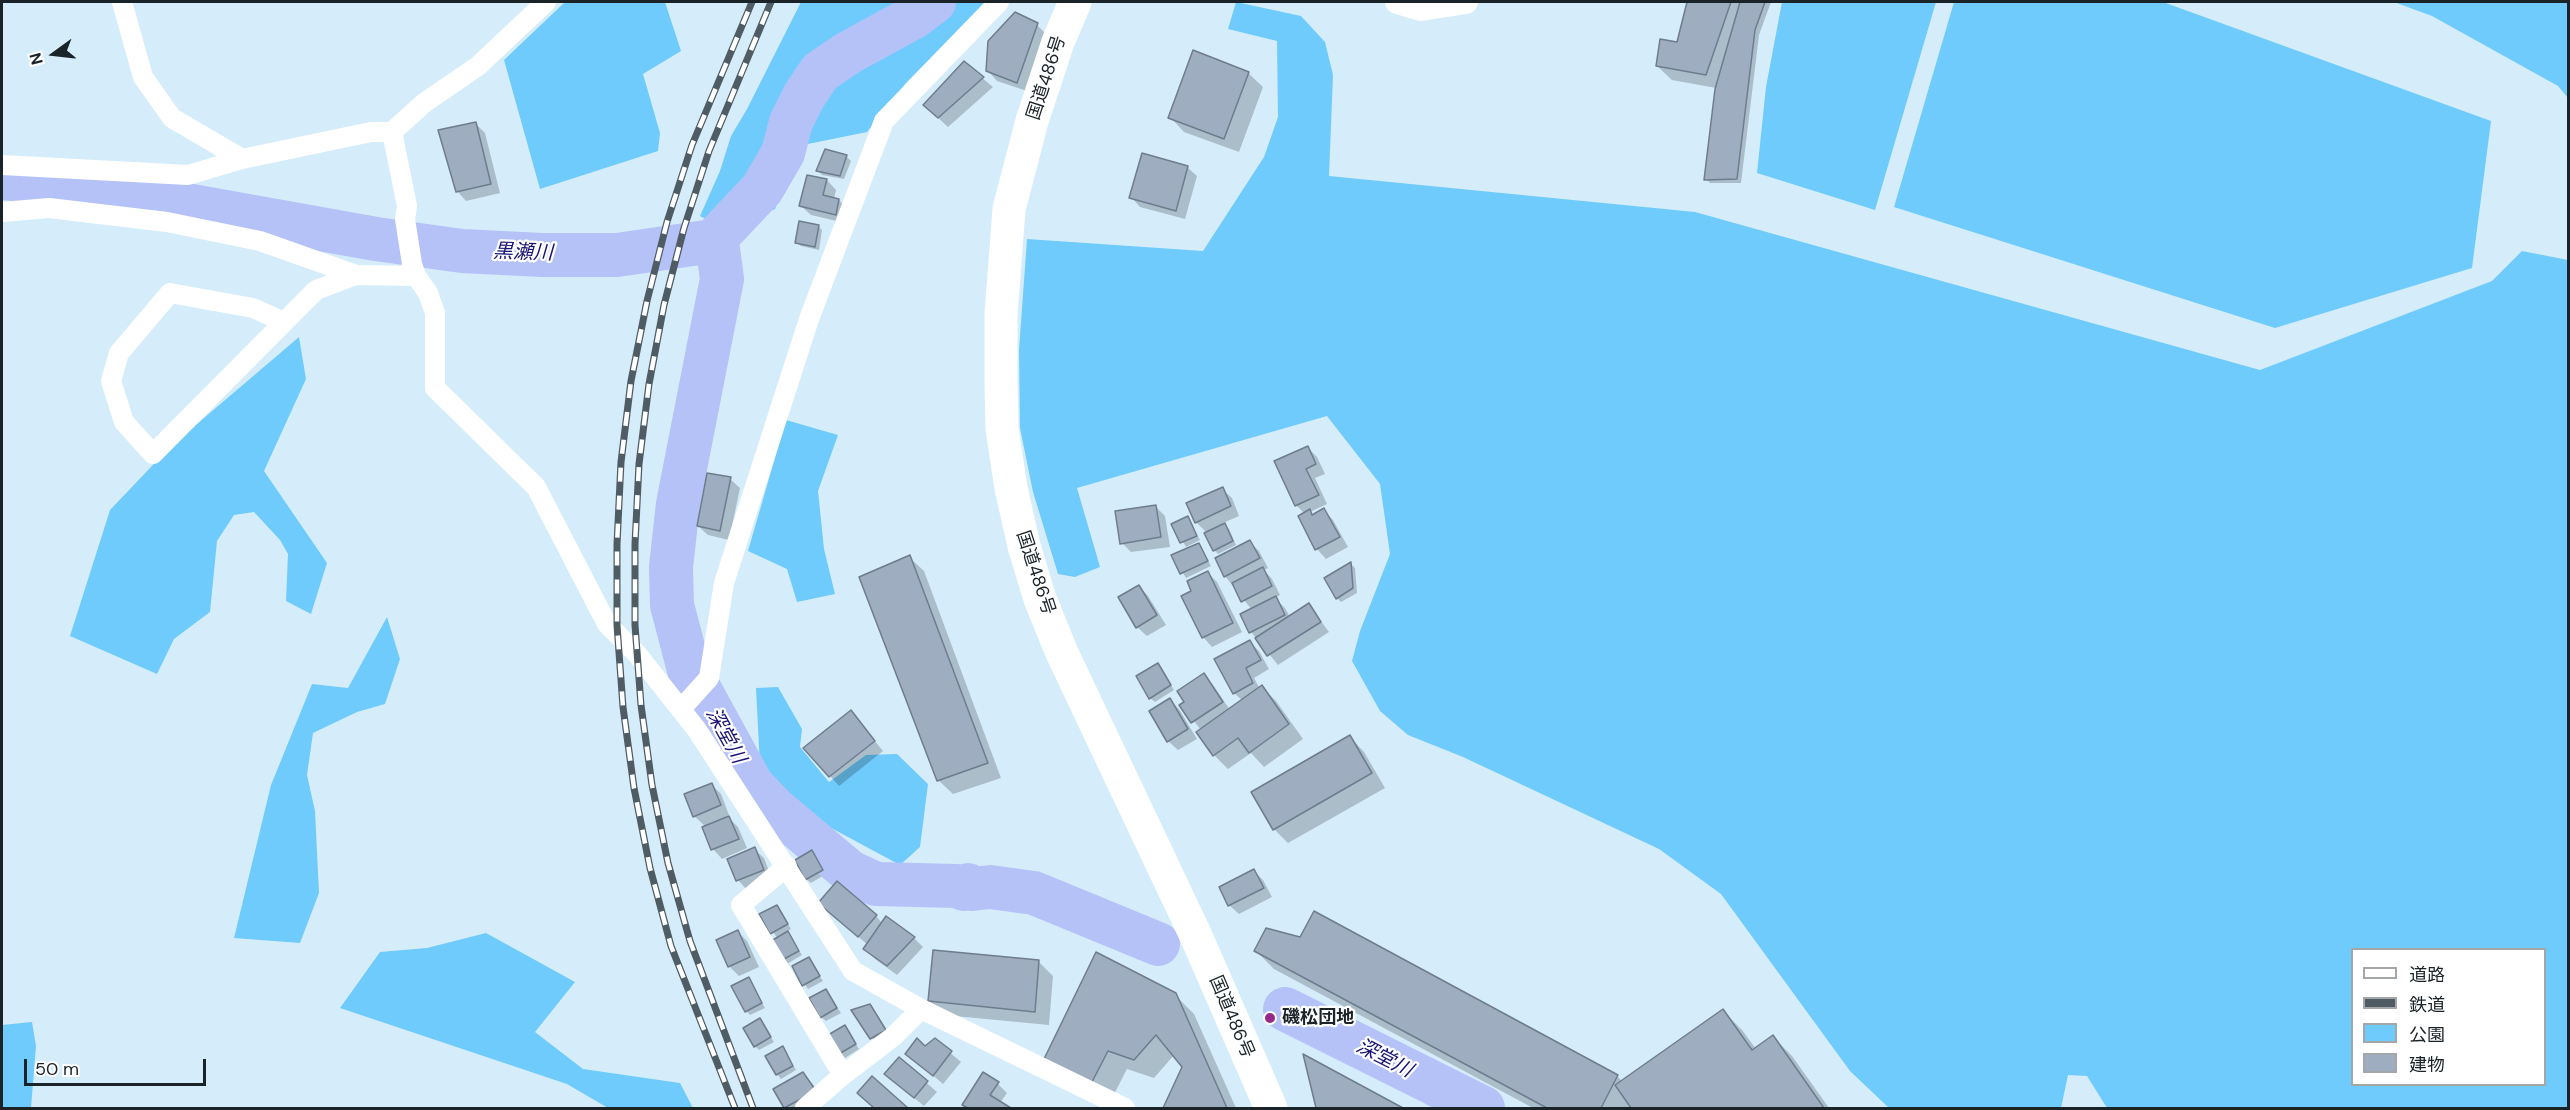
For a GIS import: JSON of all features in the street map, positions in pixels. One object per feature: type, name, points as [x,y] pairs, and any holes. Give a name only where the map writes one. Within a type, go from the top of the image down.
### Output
[{"type":"highway","name":"国道486号","points":[[1075,2],[1058,42],[1036,109],[1009,209],[1001,315],[1000,382],[1002,429],[1011,488],[1040,598],[1062,652],[1196,936],[1271,1108]]},
{"type":"street","points":[[122,2],[143,77],[172,118],[242,159]]},
{"type":"street","points":[[2,165],[188,175],[242,159],[371,132],[392,132],[424,103],[478,66],[546,2]]},
{"type":"street","points":[[686,703],[709,678],[724,583],[809,320],[884,121],[999,2]]},
{"type":"street","points":[[1397,2],[1420,9],[1466,2]]},
{"type":"street","points":[[392,132],[408,206],[405,219],[414,270],[428,293],[435,313],[435,388],[537,487],[607,624],[686,703],[697,730],[854,971],[921,1009],[1125,1108]]},
{"type":"street","points":[[2,212],[49,208],[167,222],[260,241],[356,275]]},
{"type":"street","points":[[284,322],[253,308],[170,293],[119,353],[111,381],[124,422],[153,454],[316,290],[356,275],[414,270]]},
{"type":"street","points":[[787,866],[741,905],[843,1075]]},
{"type":"street","points":[[805,1108],[894,1036],[921,1009]]},
{"type":"green space","points":[[565,2],[665,2],[681,51],[643,74],[660,133],[658,151],[540,189],[504,60]]},
{"type":"green space","points":[[801,2],[985,2],[906,83],[867,132],[798,146],[775,209],[728,231],[700,216],[720,171],[731,136]]},
{"type":"green space","points":[[1236,2],[1301,16],[1325,42],[1333,75],[1329,176],[1695,212],[2260,370],[2492,281],[2522,251],[2568,260],[2568,1108],[2107,1108],[2087,1076],[2068,1075],[2061,1108],[1889,1108],[1850,1071],[1721,894],[1659,849],[1463,757],[1408,735],[1380,711],[1352,661],[1360,631],[1390,554],[1380,484],[1327,416],[1077,488],[1100,567],[1075,577],[1058,574],[1033,492],[1020,428],[1019,350],[1027,239],[1203,251],[1264,157],[1278,117],[1277,41],[1228,29]]},
{"type":"green space","points":[[1782,2],[1936,2],[1875,210],[1757,173],[1766,87]]},
{"type":"green space","points":[[1954,2],[2163,2],[2491,121],[2472,268],[2275,328],[1894,207]]},
{"type":"green space","points":[[2394,2],[2568,2],[2568,98],[2558,86],[2432,16]]},
{"type":"green space","points":[[299,337],[306,379],[264,471],[327,563],[311,614],[286,601],[288,554],[280,540],[254,512],[234,515],[217,541],[210,612],[174,639],[157,674],[70,636],[110,510],[170,447]]},
{"type":"green space","points":[[786,420],[838,435],[818,491],[824,549],[835,594],[797,602],[787,569],[748,551]]},
{"type":"green space","points":[[387,617],[400,659],[385,704],[357,712],[313,733],[307,775],[315,811],[319,893],[300,943],[234,938],[271,785],[312,684],[348,688]]},
{"type":"green space","points":[[778,687],[802,729],[800,747],[829,782],[866,755],[897,754],[928,784],[920,847],[900,865],[781,801],[760,767],[756,688]]},
{"type":"green space","points":[[486,933],[575,982],[535,1032],[583,1069],[680,1083],[693,1108],[608,1108],[567,1084],[340,1008],[380,952],[427,948]]},
{"type":"green space","points":[[32,1022],[36,1046],[31,1108],[2,1108],[2,1025]]},
{"type":"building","points":[[1687,2],[1731,2],[1706,75],[1656,66],[1660,39],[1677,42]]},
{"type":"building","points":[[1740,2],[1765,2],[1755,30],[1737,179],[1704,180],[1715,89]]},
{"type":"building","points":[[1015,12],[1038,23],[1017,83],[986,71],[988,41]]},
{"type":"building","points":[[1193,50],[1249,72],[1224,139],[1168,118]]},
{"type":"building","points":[[964,61],[984,77],[938,118],[923,105]]},
{"type":"building","points":[[476,122],[491,184],[456,192],[438,130]]},
{"type":"building","points":[[825,149],[847,155],[840,176],[816,171]]},
{"type":"building","points":[[1142,153],[1188,166],[1176,211],[1129,198]]},
{"type":"building","points":[[807,175],[827,179],[823,195],[839,199],[836,215],[799,206]]},
{"type":"building","points":[[799,221],[819,225],[815,247],[795,243]]},
{"type":"building","points":[[1308,446],[1316,464],[1306,469],[1319,495],[1295,506],[1274,461]]},
{"type":"building","points":[[707,473],[731,477],[720,531],[697,526]]},
{"type":"building","points":[[1223,487],[1231,506],[1195,523],[1186,503]]},
{"type":"building","points":[[1156,505],[1161,537],[1120,544],[1115,511]]},
{"type":"building","points":[[1324,508],[1340,537],[1315,550],[1298,516],[1310,509],[1312,515]]},
{"type":"building","points":[[1188,516],[1197,536],[1180,543],[1171,524]]},
{"type":"building","points":[[1225,523],[1233,541],[1213,551],[1204,533]]},
{"type":"building","points":[[1250,540],[1260,558],[1224,577],[1215,558]]},
{"type":"building","points":[[1199,543],[1208,561],[1180,574],[1171,555]]},
{"type":"building","points":[[910,555],[988,763],[937,781],[859,577]]},
{"type":"building","points":[[1351,562],[1353,588],[1336,599],[1324,578]]},
{"type":"building","points":[[1263,567],[1272,586],[1241,602],[1232,583]]},
{"type":"building","points":[[1208,571],[1233,623],[1202,638],[1181,596],[1191,591],[1187,581]]},
{"type":"building","points":[[1139,585],[1157,615],[1136,628],[1118,597]]},
{"type":"building","points":[[1276,596],[1285,615],[1249,633],[1240,614]]},
{"type":"building","points":[[1309,603],[1321,622],[1267,656],[1255,638]]},
{"type":"building","points":[[1250,640],[1261,660],[1246,668],[1253,683],[1233,694],[1214,659]]},
{"type":"building","points":[[1158,663],[1171,685],[1149,699],[1136,676]]},
{"type":"building","points":[[1204,673],[1223,702],[1191,723],[1179,705],[1184,702],[1177,691]]},
{"type":"building","points":[[1262,685],[1289,724],[1249,753],[1238,738],[1213,756],[1196,732]]},
{"type":"building","points":[[1170,698],[1188,729],[1167,742],[1149,711]]},
{"type":"building","points":[[851,710],[875,741],[829,777],[803,748]]},
{"type":"building","points":[[1350,735],[1372,773],[1273,830],[1251,792]]},
{"type":"building","points":[[712,783],[721,805],[693,817],[684,794]]},
{"type":"building","points":[[729,816],[739,839],[711,850],[702,827]]},
{"type":"building","points":[[755,847],[764,870],[736,881],[727,859]]},
{"type":"building","points":[[812,850],[823,870],[805,880],[795,860]]},
{"type":"building","points":[[1254,869],[1264,888],[1228,906],[1219,887]]},
{"type":"building","points":[[837,881],[877,915],[858,937],[818,903]]},
{"type":"building","points":[[777,905],[788,924],[770,934],[759,914]]},
{"type":"building","points":[[1314,911],[1618,1075],[1601,1108],[1547,1108],[1254,951],[1266,928],[1300,937]]},
{"type":"building","points":[[886,916],[915,937],[887,966],[863,949]]},
{"type":"building","points":[[738,930],[750,957],[728,967],[716,940]]},
{"type":"building","points":[[788,931],[799,951],[782,960],[771,941]]},
{"type":"building","points":[[933,950],[1039,960],[1035,1012],[928,1001]]},
{"type":"building","points":[[1096,952],[1176,993],[1227,1108],[1163,1108],[1182,1067],[1156,1035],[1134,1060],[1108,1051],[1092,1082],[1044,1059]]},
{"type":"building","points":[[809,957],[820,976],[802,986],[792,966]]},
{"type":"building","points":[[749,977],[762,1003],[745,1012],[731,986]]},
{"type":"building","points":[[826,989],[837,1008],[820,1018],[809,998]]},
{"type":"building","points":[[870,1004],[886,1030],[870,1039],[851,1010]]},
{"type":"building","points":[[1723,1009],[1752,1050],[1773,1035],[1824,1108],[1631,1108],[1615,1085]]},
{"type":"building","points":[[760,1018],[771,1037],[754,1047],[743,1028]]},
{"type":"building","points":[[845,1025],[856,1044],[839,1054],[828,1035]]},
{"type":"building","points":[[917,1038],[925,1046],[935,1038],[952,1051],[933,1076],[905,1054]]},
{"type":"building","points":[[783,1046],[793,1066],[776,1075],[765,1056]]},
{"type":"building","points":[[1303,1054],[1403,1108],[1316,1108]]},
{"type":"building","points":[[899,1057],[928,1081],[914,1098],[884,1074]]},
{"type":"building","points":[[803,1072],[816,1091],[784,1108],[773,1089]]},
{"type":"building","points":[[983,1072],[999,1082],[990,1095],[1011,1108],[968,1108],[962,1105]]},
{"type":"building","points":[[872,1076],[908,1108],[874,1108],[857,1093]]},
{"type":"waterway","name":"黒瀬川","points":[[2,178],[63,183],[376,239],[462,251],[542,255],[617,255],[713,241],[762,189],[783,153],[791,122],[820,72],[848,53],[914,17],[934,2]]},
{"type":"waterway","name":"深堂川","points":[[713,241],[718,249],[722,279],[678,504],[671,567],[672,605],[689,670],[752,785],[774,808],[850,872],[876,884],[957,886],[964,889],[968,885],[972,889],[990,887],[1034,893],[1158,944]]},
{"type":"waterway","name":"深堂川","points":[[1285,1009],[1483,1108]]},
{"type":"railway","points":[[735,1108],[671,946],[650,868],[634,788],[623,707],[617,625],[617,544],[621,462],[631,381],[647,301],[667,222],[692,145],[752,2]]},
{"type":"railway","points":[[753,1108],[690,941],[668,863],[652,785],[641,705],[635,625],[635,544],[639,464],[649,384],[664,305],[684,228],[709,151],[771,2]]},
{"type":"place","name":"磯松団地","points":[[1270,1018]]}]
